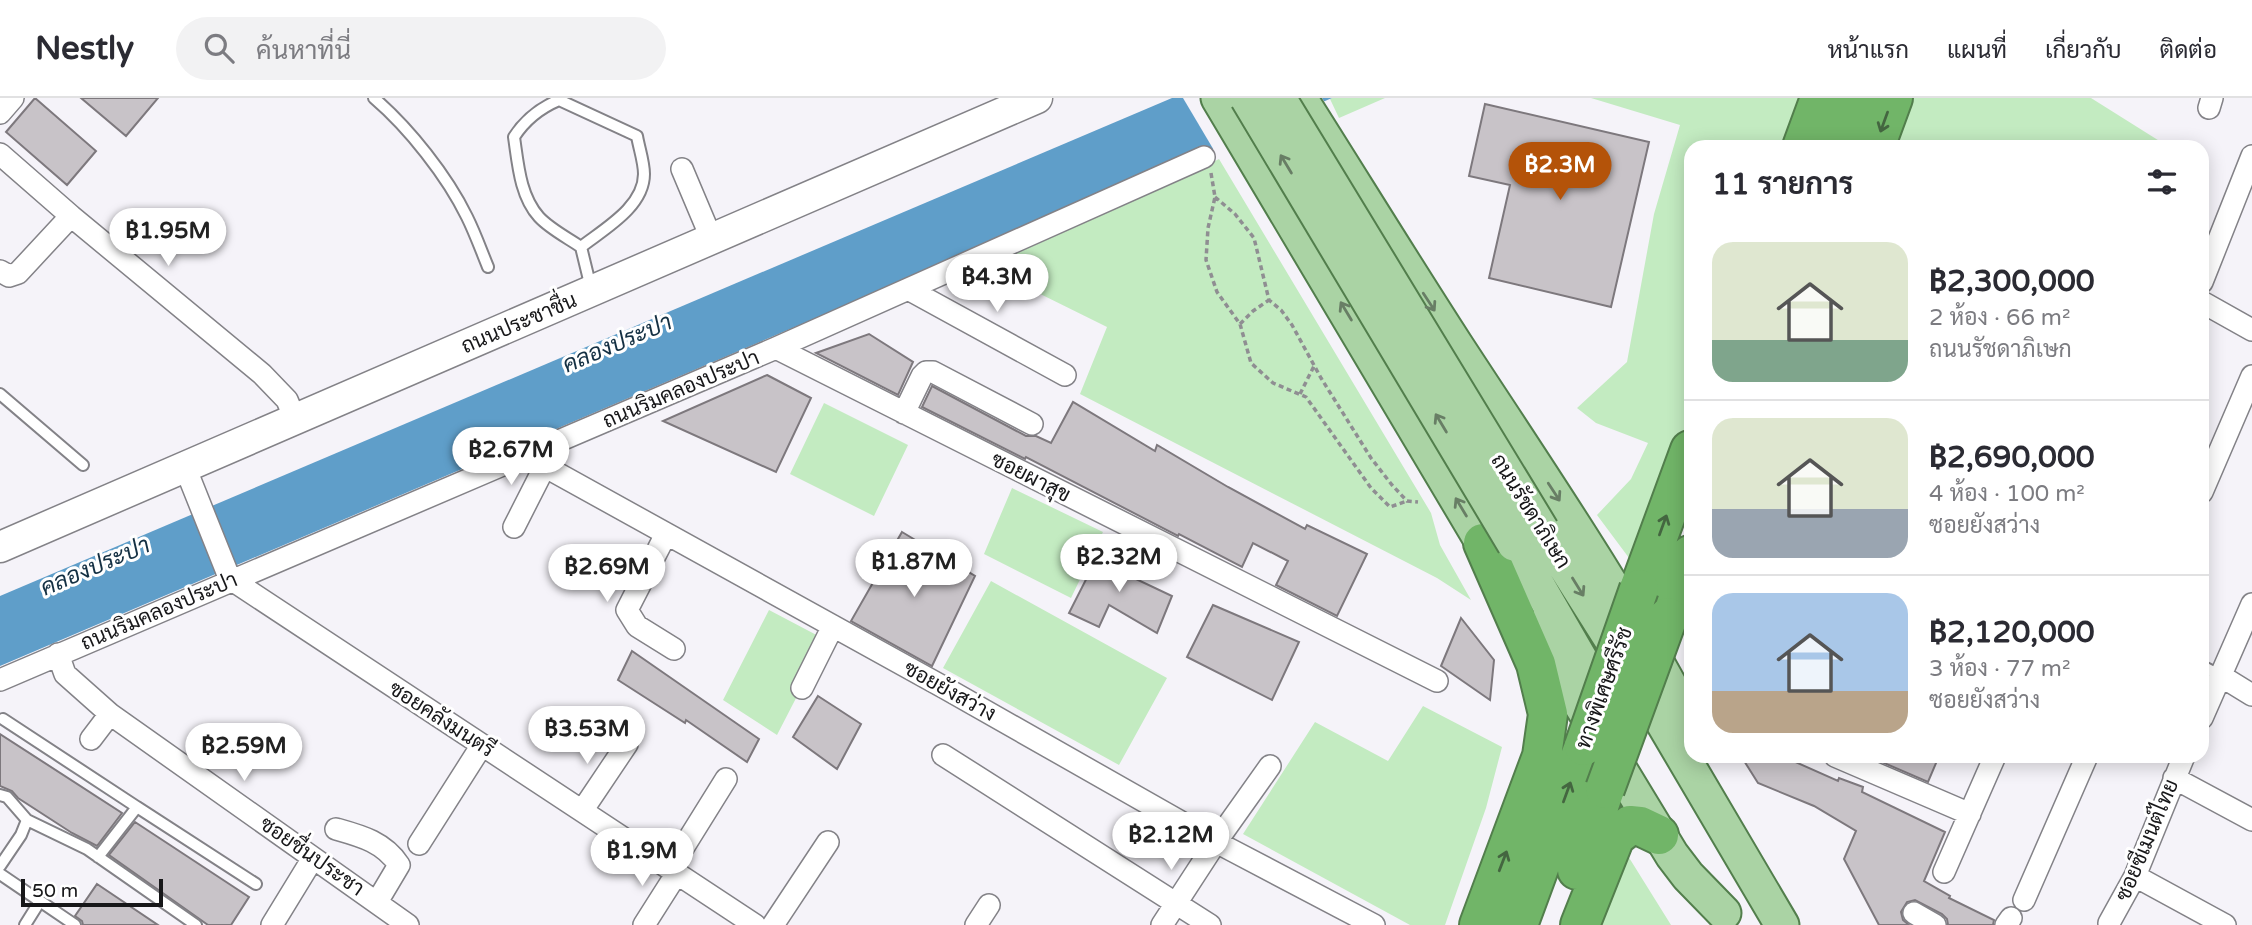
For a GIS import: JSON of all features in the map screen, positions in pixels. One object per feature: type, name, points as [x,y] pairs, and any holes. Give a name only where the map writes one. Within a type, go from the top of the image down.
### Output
[{"type":"highway","points":[[1805,140],[1820,98]]},
{"type":"highway","points":[[1842,140],[1857,98]]},
{"type":"highway","points":[[1878,140],[1893,98]]},
{"type":"highway","name":"ทางพิเศษศรีรัช","points":[[1518,925],[1684,467]]},
{"type":"highway","points":[[1479,925],[1542,756],[1548,714],[1513,539]]},
{"type":"highway","name":"ทางพิเศษศรีรัช","points":[[1557,925],[1684,572]]},
{"type":"highway","points":[[1580,925],[1615,837],[1630,825],[1640,826],[1659,835]]},
{"type":"main road","name":"ถนนประชาชื่น","points":[[0,547],[190,480],[295,419],[1037,98]]},
{"type":"main road","name":"ถนนรัชดาภิเษก","points":[[1218,98],[1315,260],[1513,539],[1653,706],[1684,758]]},
{"type":"main road","name":"ถนนรัชดาภิเษก","points":[[1247,98],[1513,539],[1659,835],[1688,876],[1727,919]]},
{"type":"main road","name":"ถนนรัชดาภิเษก","points":[[1279,98],[1513,539],[1727,919]]},
{"type":"main road","name":"ถนนรัชดาภิเษก","points":[[1307,109],[1372,214],[1603,568],[1684,712]]},
{"type":"main road","points":[[1315,260],[1313,237],[1318,212],[1331,204],[1345,202],[1372,214]]},
{"type":"main road","name":"ถนนรัชดาภิเษก","points":[[1687,763],[1784,925]]},
{"type":"main road","name":"ถนนรัชดาภิเษก","points":[[1712,763],[1769,873],[1784,925]]},
{"type":"street","points":[[0,113],[13,98]]},
{"type":"street","points":[[0,154],[262,374],[287,400],[295,419]]},
{"type":"street","points":[[2209,264],[2252,156]]},
{"type":"street","name":"ถนนริมคลองประปา","points":[[0,680],[230,576],[526,456],[776,348],[1204,157]]},
{"type":"street","points":[[682,169],[712,240]]},
{"type":"street","points":[[0,271],[9,276],[18,273],[71,216]]},
{"type":"street","points":[[908,289],[1065,375]]},
{"type":"street","points":[[2209,306],[2252,330]]},
{"type":"street","name":"ซอยผาสุข","points":[[776,348],[1437,681]]},
{"type":"street","points":[[904,413],[922,376],[926,372],[933,372],[1032,424]]},
{"type":"street","points":[[2209,476],[2252,376]]},
{"type":"street","name":"ซอยยังสว่าง","points":[[526,456],[1216,842],[1374,925]]},
{"type":"street","points":[[514,527],[545,467]]},
{"type":"street","points":[[190,480],[230,576]]},
{"type":"street","points":[[666,534],[627,610],[637,626],[674,649]]},
{"type":"street","name":"ซอยคลังมนตรี","points":[[230,576],[755,925]]},
{"type":"street","points":[[2209,703],[2252,604]]},
{"type":"street","points":[[802,688],[833,626]]},
{"type":"street","name":"ซอยชื่นประชา","points":[[58,654],[65,674],[110,713],[408,925]]},
{"type":"street","points":[[2221,676],[2252,695]]},
{"type":"street","points":[[91,739],[110,713]]},
{"type":"street","points":[[582,811],[627,744]]},
{"type":"street","points":[[419,844],[482,746]]},
{"type":"street","points":[[943,755],[1210,925]]},
{"type":"street","points":[[1851,763],[1970,814]]},
{"type":"street","points":[[1944,872],[1991,763]]},
{"type":"street","points":[[2024,900],[2084,763]]},
{"type":"street","name":"ซอยซีเมนต์ไทย","points":[[2109,923],[2135,876],[2181,763]]},
{"type":"street","points":[[1161,925],[1270,766]]},
{"type":"street","points":[[2174,778],[2252,820]]},
{"type":"street","points":[[644,925],[726,779]]},
{"type":"street","points":[[336,829],[368,838],[393,855],[399,865],[377,902]]},
{"type":"street","points":[[773,925],[828,842]]},
{"type":"street","points":[[272,925],[313,858]]},
{"type":"street","points":[[2135,876],[2225,925]]},
{"type":"street","points":[[976,925],[989,905]]},
{"type":"street","points":[[1914,913],[1935,925]]},
{"type":"lane","points":[[374,98],[387,109],[443,175],[468,218],[488,267]]},
{"type":"lane","points":[[581,247],[623,215],[635,202],[644,176],[637,136],[559,100],[545,106],[523,124],[514,137],[519,169],[523,189],[538,217],[581,247],[592,292]]},
{"type":"lane","points":[[0,394],[83,465]]},
{"type":"lane","points":[[2209,670],[2221,676]]},
{"type":"lane","points":[[3,719],[256,884]]},
{"type":"lane","points":[[0,795],[7,797],[27,820],[98,857],[196,925]]},
{"type":"lane","points":[[98,857],[137,807]]},
{"type":"lane","points":[[0,866],[21,835],[27,820]]},
{"type":"lane","points":[[0,874],[75,925]]},
{"type":"lane","points":[[25,925],[40,901]]},
{"type":"path","points":[[1204,157],[1212,177],[1215,197],[1208,228],[1206,260],[1217,292],[1240,324],[1251,363],[1273,383],[1306,397],[1364,479],[1390,507],[1418,502]]},
{"type":"path","points":[[1215,197],[1235,214],[1254,238],[1269,300],[1282,310],[1292,325],[1371,458],[1408,502]]},
{"type":"path","points":[[1240,324],[1269,300]]},
{"type":"path","points":[[1300,394],[1314,366]]},
{"type":"green space","points":[[1385,98],[1339,118],[1330,99]]},
{"type":"green space","points":[[1591,98],[2091,98],[2158,140],[1684,140],[1684,431],[1643,551],[1632,562],[1597,515],[1631,479],[1648,443],[1596,423],[1577,408],[1627,362],[1654,214],[1680,125]]},
{"type":"green space","points":[[1219,159],[1431,513],[1440,545],[1471,600],[1437,578],[1080,394],[1107,327],[986,267],[1155,191]]},
{"type":"green space","points":[[824,403],[908,445],[874,516],[790,474]]},
{"type":"green space","points":[[1012,488],[1103,532],[1071,598],[984,554]]},
{"type":"green space","points":[[991,581],[1167,678],[1119,765],[943,668]]},
{"type":"green space","points":[[769,610],[826,640],[777,735],[723,700]]},
{"type":"green space","points":[[1423,706],[1502,747],[1486,808],[1445,925],[1410,925],[1243,834],[1315,722],[1388,761]]},
{"type":"green space","points":[[1628,856],[1671,925],[1598,925],[1623,857]]},
{"type":"water","name":"คลองประปา","points":[[1172,98],[1332,98],[0,666],[0,596]]},
{"type":"pier","points":[[1183,98],[1322,98],[1326,104],[1215,152]]},
{"type":"building","points":[[35,98],[96,151],[67,185],[6,132]]},
{"type":"building","points":[[81,98],[158,98],[126,136]]},
{"type":"building","points":[[1485,104],[1649,142],[1611,307],[1489,278],[1510,185],[1469,176]]},
{"type":"building","points":[[869,334],[913,362],[898,395],[816,353]]},
{"type":"building","points":[[767,375],[811,398],[776,472],[663,421]]},
{"type":"building","points":[[932,386],[1026,436],[1036,436],[1051,443],[1073,402],[1155,451],[1157,445],[1305,529],[1307,525],[1367,554],[1337,616],[1276,585],[1288,561],[1253,543],[1242,567],[1179,534],[1178,536],[1026,457],[1025,459],[922,407]]},
{"type":"building","points":[[902,532],[975,576],[932,666],[851,621]]},
{"type":"building","points":[[1104,544],[1128,553],[1119,571],[1172,596],[1157,633],[1109,605],[1099,627],[1069,613]]},
{"type":"building","points":[[1213,605],[1299,642],[1272,700],[1187,657]]},
{"type":"building","points":[[1461,618],[1494,660],[1490,700],[1441,666]]},
{"type":"building","points":[[632,651],[759,739],[747,762],[686,720],[685,723],[618,680]]},
{"type":"building","points":[[818,696],[861,724],[837,769],[793,737]]},
{"type":"building","points":[[0,734],[122,813],[97,846],[0,786]]},
{"type":"building","points":[[1745,763],[1798,763],[1838,781],[1839,778],[1863,787],[1862,792],[1945,832],[1924,881],[1950,896],[1949,898],[1994,920],[1993,925],[1948,925],[1942,914],[1915,900],[1907,902],[1901,912],[1903,920],[1909,925],[1879,925],[1844,859],[1856,831],[1814,806],[1758,783]]},
{"type":"building","points":[[1884,763],[1936,763],[1928,782]]},
{"type":"building","points":[[135,822],[249,897],[231,925],[208,925],[109,855]]},
{"type":"building","points":[[97,884],[158,925],[83,925],[75,916]]}]
